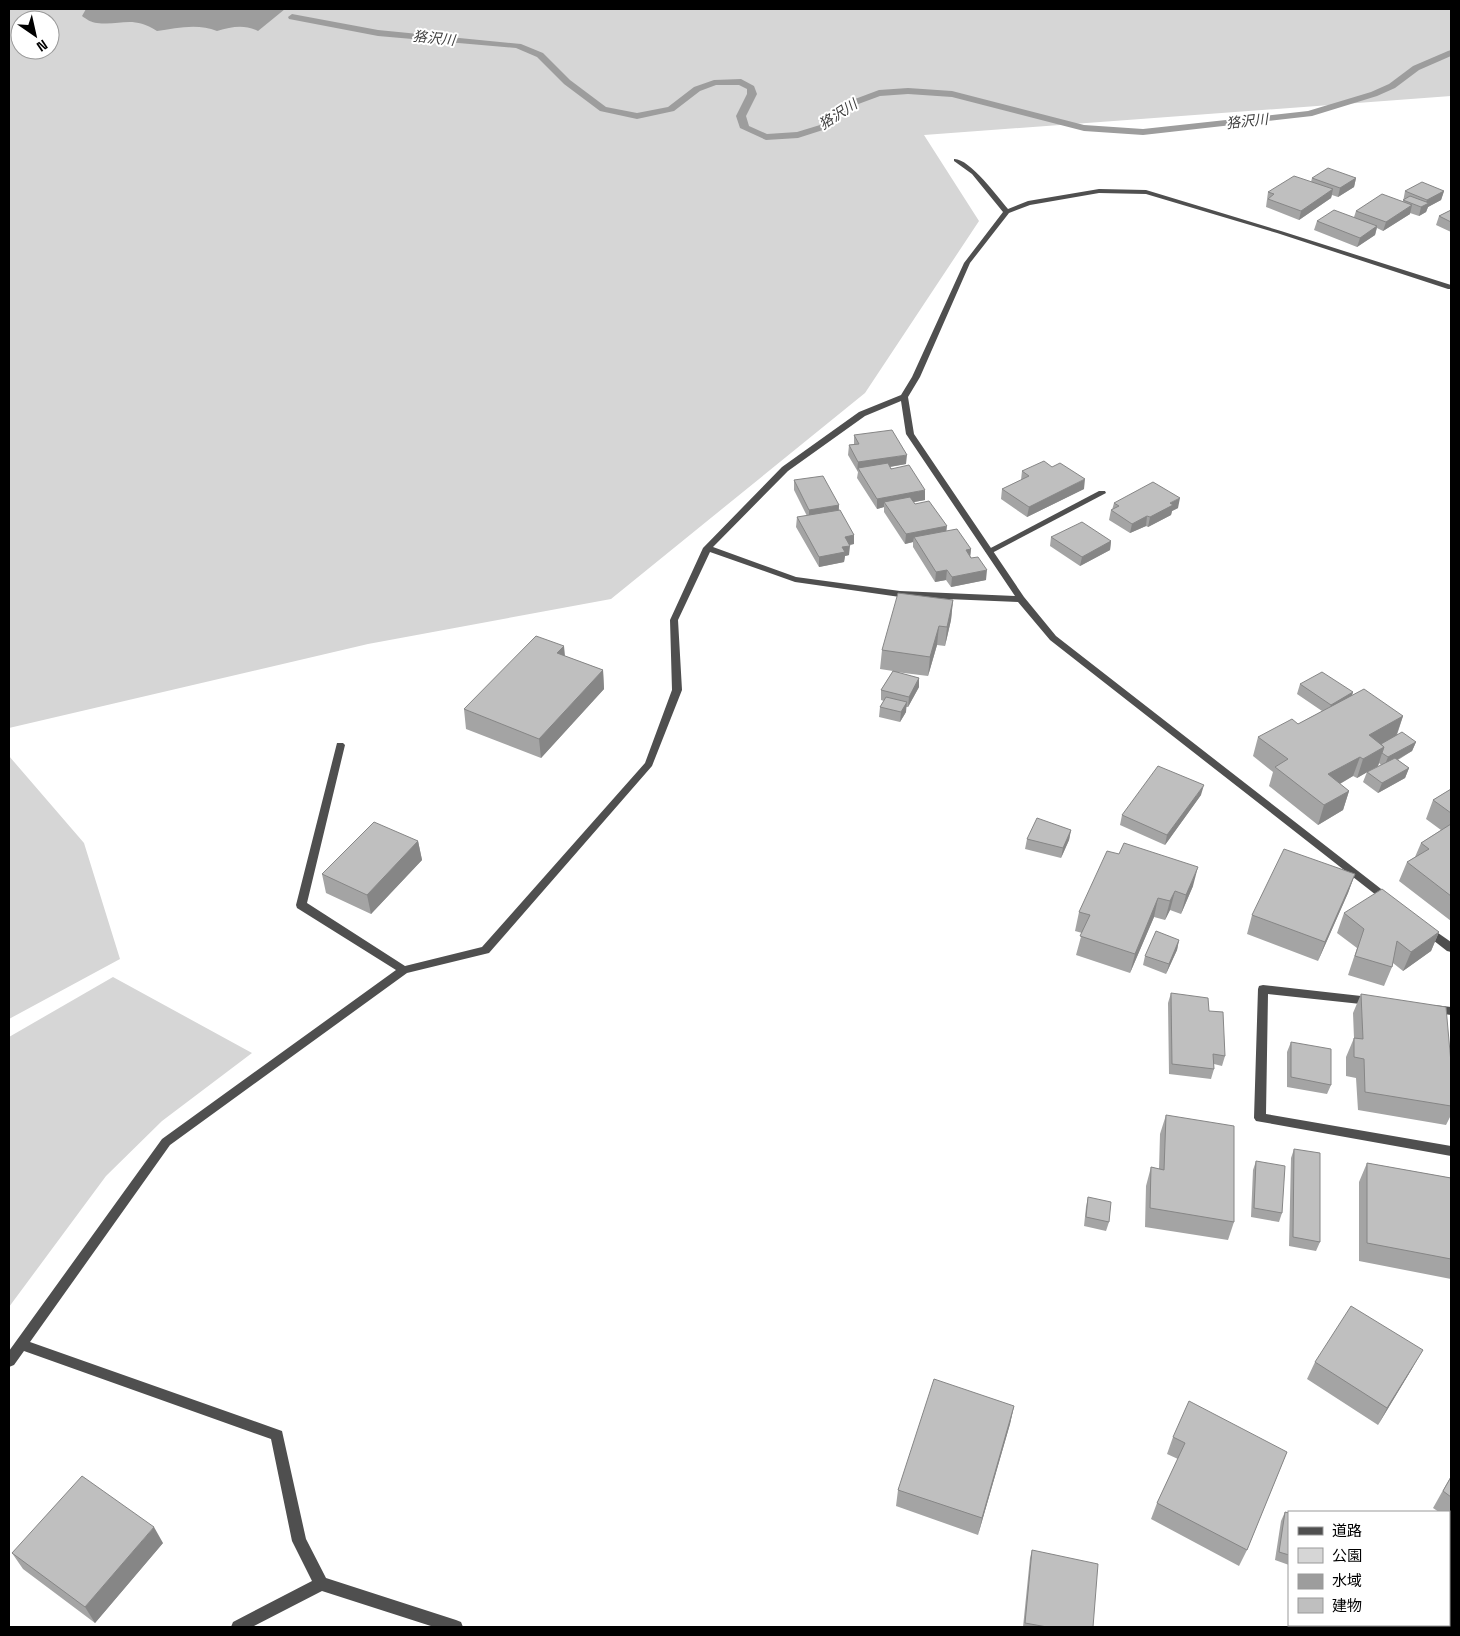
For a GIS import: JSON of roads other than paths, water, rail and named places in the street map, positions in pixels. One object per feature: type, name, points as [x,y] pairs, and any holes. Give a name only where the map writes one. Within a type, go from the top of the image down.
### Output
[{"type":"street","points":[[956,160],[974,173],[1007,212]]},
{"type":"street","points":[[9,1361],[166,1142],[404,970],[485,950],[649,764],[677,690],[674,620],[707,548],[785,469],[862,414],[904,397],[916,377],[967,263],[1007,212],[1028,203],[1099,191],[1146,192],[1279,232],[1451,288]]},
{"type":"street","points":[[904,397],[910,434],[1021,599],[1053,638],[1397,906]]},
{"type":"street","points":[[989,551],[1102,494]]},
{"type":"street","points":[[707,548],[794,579],[900,594],[1021,599]]},
{"type":"street","points":[[340,745],[301,905],[404,970]]},
{"type":"street","points":[[1420,924],[1451,948]]},
{"type":"street","points":[[1382,1003],[1263,989],[1260,1118],[1451,1151]]},
{"type":"street","points":[[1422,1008],[1451,1011]]},
{"type":"street","points":[[20,1344],[278,1435],[299,1541],[321,1584]]},
{"type":"street","points":[[238,1627],[321,1584],[456,1627]]},
{"type":"water","points":[[86,9],[285,9],[258,31],[242,27],[217,31],[195,27],[157,31],[140,23],[133,22],[105,24],[93,22],[82,16]]},
{"type":"waterway","name":"狢沢川","points":[[292,17],[378,33],[518,46],[540,55],[567,82],[603,109],[637,116],[671,109],[697,89],[714,83],[741,82],[751,88],[752,94],[741,116],[745,128],[766,137],[798,135],[823,127],[850,104],[879,93],[908,91],[952,94],[1084,128],[1143,132],[1309,114],[1374,94],[1392,86],[1416,68],[1451,53]]}]
